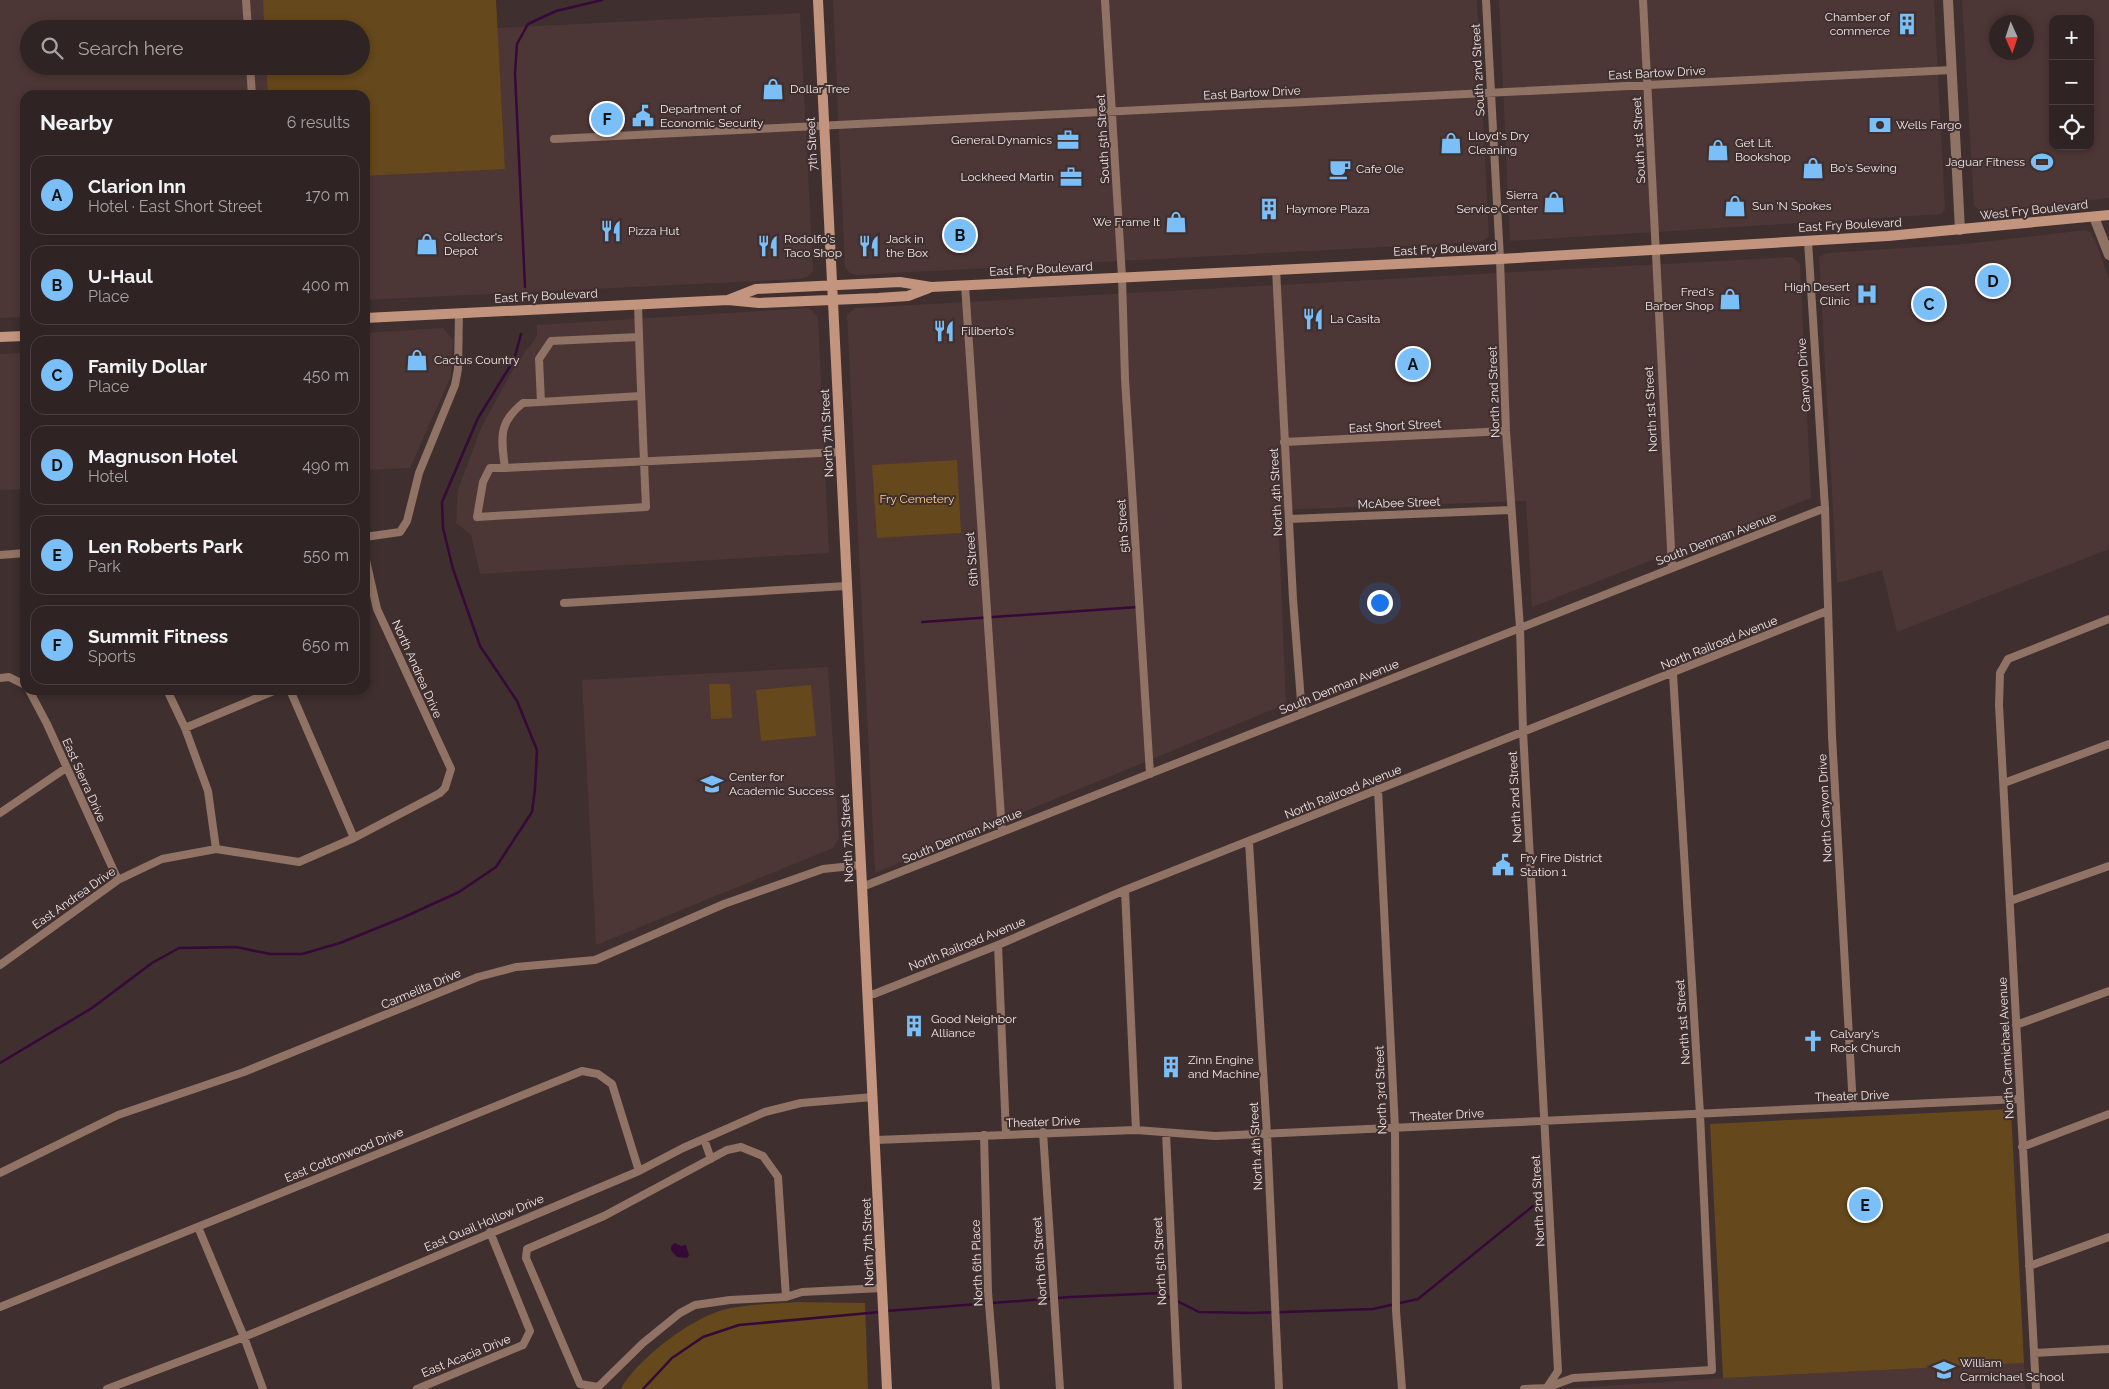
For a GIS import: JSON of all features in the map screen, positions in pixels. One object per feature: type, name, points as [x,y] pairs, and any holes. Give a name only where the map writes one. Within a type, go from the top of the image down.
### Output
[{"type":"main road","name":"7th Street","points":[[818,0],[832,286]]},
{"type":"main road","name":"West Fry Boulevard","points":[[1960,230],[2109,215]]},
{"type":"main road","name":"East Fry Boulevard","points":[[728,300],[756,289],[900,282],[931,287],[1500,259],[1960,230]]},
{"type":"main road","name":"North 7th Street","points":[[832,286],[887,1389]]},
{"type":"main road","name":"East Fry Boulevard","points":[[370,318],[728,300],[760,304],[908,296],[931,287]]},
{"type":"main road","points":[[0,337],[20,336]]},
{"type":"street","points":[[246,0],[247,20]]},
{"type":"street","name":"South 5th Street","points":[[1105,0],[1122,277]]},
{"type":"street","name":"South 2nd Street","points":[[1486,0],[1500,259]]},
{"type":"street","name":"South 1st Street","points":[[1643,0],[1655,249]]},
{"type":"street","points":[[1948,0],[1960,230]]},
{"type":"street","name":"East Bartow Drive","points":[[554,140],[1952,70]]},
{"type":"street","points":[[251,75],[252,90]]},
{"type":"street","points":[[2094,217],[2109,255]]},
{"type":"street","name":"Canyon Drive","points":[[1808,241],[1825,508]]},
{"type":"street","name":"North 1st Street","points":[[1655,249],[1672,568]]},
{"type":"street","name":"North 2nd Street","points":[[1500,259],[1506,431],[1520,628],[1523,731],[1558,1372],[1546,1388]]},
{"type":"street","name":"North 4th Street","points":[[1276,269],[1293,598],[1302,714]]},
{"type":"street","name":"5th Street","points":[[1122,277],[1125,379],[1150,774]]},
{"type":"street","name":"6th Street","points":[[965,285],[1002,832]]},
{"type":"street","points":[[638,304],[641,396],[644,461],[646,507],[477,516],[483,482],[490,468],[505,468],[644,461],[840,452]]},
{"type":"street","points":[[370,536],[400,532],[407,521],[419,473],[455,385],[458,369],[459,313]]},
{"type":"street","points":[[542,402],[539,359],[551,341],[639,337]]},
{"type":"street","points":[[505,468],[502,445],[503,429],[511,413],[523,403],[641,396]]},
{"type":"street","name":"East Short Street","points":[[1284,442],[1506,431]]},
{"type":"street","name":"South Denman Avenue","points":[[862,887],[1825,508]]},
{"type":"street","name":"North Canyon Drive","points":[[1825,508],[1832,746],[1853,1108]]},
{"type":"street","name":"McAbee Street","points":[[1289,519],[1511,510]]},
{"type":"street","points":[[0,555],[20,554]]},
{"type":"street","name":"North Andrea Drive","points":[[370,578],[377,609],[451,769],[446,788]]},
{"type":"street","points":[[564,603],[846,586]]},
{"type":"street","name":"North Railroad Avenue","points":[[868,994],[874,994],[998,945],[1125,890],[1523,731],[1673,674],[1827,611]]},
{"type":"street","name":"North Carmichael Avenue","points":[[2036,1389],[1999,705],[2000,673],[2008,659],[2109,619]]},
{"type":"street","name":"North 1st Street","points":[[1546,1388],[1573,1378],[1712,1370],[1700,1114],[1673,674]]},
{"type":"street","points":[[0,678],[9,678],[20,682]]},
{"type":"street","name":"East Sierra Drive","points":[[32,695],[47,724],[118,880]]},
{"type":"street","points":[[170,695],[185,728],[208,791],[216,849]]},
{"type":"street","points":[[185,728],[264,695]]},
{"type":"street","points":[[292,695],[354,838]]},
{"type":"street","points":[[2004,783],[2109,744]]},
{"type":"street","points":[[0,813],[66,768]]},
{"type":"street","name":"East Andrea Drive","points":[[0,964],[118,880],[162,859],[216,849],[299,862],[354,838],[440,793],[446,788]]},
{"type":"street","name":"North 3rd Street","points":[[1378,789],[1395,1129],[1396,1311],[1402,1389]]},
{"type":"street","name":"North 4th Street","points":[[1249,842],[1279,1389]]},
{"type":"street","name":"Carmelita Drive","points":[[0,1173],[118,1115],[244,1072],[478,977],[516,967],[595,960],[733,901],[823,869],[861,864]]},
{"type":"street","points":[[2010,901],[2109,866]]},
{"type":"street","points":[[1125,890],[1136,1130]]},
{"type":"street","points":[[998,945],[1006,1134]]},
{"type":"street","points":[[2016,1025],[2109,991]]},
{"type":"street","name":"East Cottonwood Drive","points":[[0,1307],[582,1071],[598,1074],[612,1084],[639,1171]]},
{"type":"street","name":"East Quail Hollow Drive","points":[[108,1389],[244,1336],[639,1171],[764,1112],[801,1103],[873,1097]]},
{"type":"street","name":"Theater Drive","points":[[876,1140],[1043,1132],[1136,1130],[1215,1136],[2019,1099]]},
{"type":"street","points":[[2022,1147],[2109,1114]]},
{"type":"street","name":"North 6th Street","points":[[1043,1132],[1060,1389]]},
{"type":"street","name":"North 5th Street","points":[[1166,1133],[1178,1389]]},
{"type":"street","name":"North 6th Place","points":[[984,1135],[988,1292],[996,1389]]},
{"type":"street","points":[[704,1139],[711,1159]]},
{"type":"street","points":[[786,1297],[778,1177],[763,1156],[741,1147],[728,1150],[604,1216],[527,1249],[526,1258],[580,1384],[598,1386],[643,1343],[680,1313],[695,1305],[730,1300],[786,1297],[802,1292],[882,1288]]},
{"type":"street","points":[[198,1226],[244,1336],[263,1389]]},
{"type":"street","name":"East Acacia Drive","points":[[417,1389],[523,1345],[530,1331],[490,1232]]},
{"type":"street","points":[[2028,1266],[2109,1237]]},
{"type":"street","points":[[2034,1353],[2109,1349]]},
{"type":"street","points":[[1524,1389],[1546,1388]]},
{"type":"shaded area","points":[[0,0],[263,0],[264,20],[20,20],[20,75],[267,75],[268,90],[20,90],[20,317],[0,318]]},
{"type":"shaded area","points":[[833,0],[1477,0],[1489,237],[1480,242],[856,275],[850,273],[845,267]]},
{"type":"shaded area","points":[[1499,0],[1934,0],[1945,209],[1942,214],[1510,241]]},
{"type":"shaded area","points":[[1962,0],[2109,0],[2109,198],[1982,212],[1974,206]]},
{"type":"shaded area","points":[[800,13],[813,271],[809,276],[800,279],[370,300],[370,176],[505,168],[497,28]]},
{"type":"shaded area","points":[[2086,230],[2091,233],[2095,240],[2109,279],[2109,549],[1897,632],[1882,570],[1837,583],[1819,257],[1827,253],[1965,244]]},
{"type":"shaded area","points":[[1792,257],[1800,264],[1811,498],[1532,607],[1526,501],[1278,510],[1286,704],[875,873],[847,315],[855,308]]},
{"type":"shaded area","points":[[809,308],[818,317],[829,553],[480,574],[471,535],[456,523],[458,490],[482,426],[515,366],[537,336],[537,325]]},
{"type":"shaded area","points":[[443,328],[453,340],[451,376],[410,468],[370,470],[370,333]]},
{"type":"shaded area","points":[[20,353],[20,489],[0,490],[0,354]]},
{"type":"shaded area","name":"Center for Academic Success","points":[[828,667],[839,838],[833,848],[596,945],[582,680]]},
{"type":"shaded area","points":[[675,1243],[681,1246],[686,1245],[689,1255],[687,1258],[677,1257],[671,1250],[671,1246]]},
{"type":"shaded area","name":"William Carmichael School","points":[[2024,1363],[2025,1389],[1558,1389],[1723,1378]]},
{"type":"green space","points":[[263,0],[496,0],[505,169],[370,176],[370,90],[268,90],[267,75],[370,75],[370,20],[264,20]]},
{"type":"green space","name":"Fry Cemetery","points":[[957,460],[961,533],[877,538],[872,465]]},
{"type":"green space","points":[[709,684],[730,684],[732,718],[711,719]]},
{"type":"green space","points":[[811,685],[816,736],[761,741],[756,690]]},
{"type":"green space","points":[[2011,1109],[2024,1363],[1723,1378],[1710,1124]]},
{"type":"green space","points":[[797,1302],[865,1303],[868,1389],[621,1389],[640,1364],[654,1351],[685,1328],[701,1319],[731,1308]]},
{"type":"waterway","points":[[525,287],[515,73],[517,44],[528,24],[556,11],[602,0]]},
{"type":"waterway","points":[[0,1063],[92,1008],[152,963],[179,948],[236,947],[270,954],[302,954],[340,943],[402,918],[459,892],[496,867],[532,812],[537,750],[517,701],[480,646],[453,569],[443,528],[442,502],[478,418],[514,360],[521,334]]},
{"type":"waterway","points":[[922,622],[1138,607]]},
{"type":"waterway","points":[[886,1311],[1071,1297],[1161,1293],[1199,1312],[1252,1313],[1373,1309],[1418,1299],[1533,1206]]},
{"type":"waterway","points":[[643,1389],[672,1358],[703,1337],[739,1325],[880,1312]]},
{"type":"place","name":"Chamber of commerce","points":[[1907,24]]},
{"type":"place","name":"Dollar Tree","points":[[773,89]]},
{"type":"place","name":"Department of Economic Security","points":[[643,116]]},
{"type":"place","name":"Summit Fitness","points":[[607,119]]},
{"type":"place","name":"Wells Fargo","points":[[1880,125]]},
{"type":"place","name":"General Dynamics","points":[[1068,140]]},
{"type":"place","name":"Lloyd's Dry Cleaning","points":[[1451,143]]},
{"type":"place","name":"Get Lit. Bookshop","points":[[1718,150]]},
{"type":"place","name":"Jaguar Fitness","points":[[2042,162]]},
{"type":"place","name":"Bo's Sewing","points":[[1813,168]]},
{"type":"place","name":"Cafe Ole","points":[[1340,169]]},
{"type":"place","name":"Lockheed Martin","points":[[1071,177]]},
{"type":"place","name":"Sierra Service Center","points":[[1554,202]]},
{"type":"place","name":"Sun 'N Spokes","points":[[1735,206]]},
{"type":"place","name":"Haymore Plaza","points":[[1269,209]]},
{"type":"place","name":"We Frame It","points":[[1176,222]]},
{"type":"place","name":"Pizza Hut","points":[[611,231]]},
{"type":"place","name":"U-Haul","points":[[960,235]]},
{"type":"place","name":"Collector's Depot","points":[[427,244]]},
{"type":"place","name":"Rodolfo's Taco Shop","points":[[768,246]]},
{"type":"place","name":"Jack in the Box","points":[[869,246]]},
{"type":"place","name":"Magnuson Hotel","points":[[1993,281]]},
{"type":"place","name":"High Desert Clinic","points":[[1867,294]]},
{"type":"place","name":"Fred's Barber Shop","points":[[1730,299]]},
{"type":"place","name":"Family Dollar","points":[[1929,304]]},
{"type":"place","name":"La Casita","points":[[1313,319]]},
{"type":"place","name":"Filiberto's","points":[[944,331]]},
{"type":"place","name":"Cactus Country","points":[[417,360]]},
{"type":"place","name":"Clarion Inn","points":[[1413,364]]},
{"type":"place","name":"Center for Academic Success","points":[[712,784]]},
{"type":"place","name":"Fry Fire District Station 1","points":[[1503,865]]},
{"type":"place","name":"Good Neighbor Alliance","points":[[914,1026]]},
{"type":"place","name":"Calvary's Rock Church","points":[[1813,1041]]},
{"type":"place","name":"Zinn Engine and Machine","points":[[1171,1067]]},
{"type":"place","name":"Len Roberts Park","points":[[1865,1205]]},
{"type":"place","name":"William Carmichael School","points":[[1944,1370]]}]
